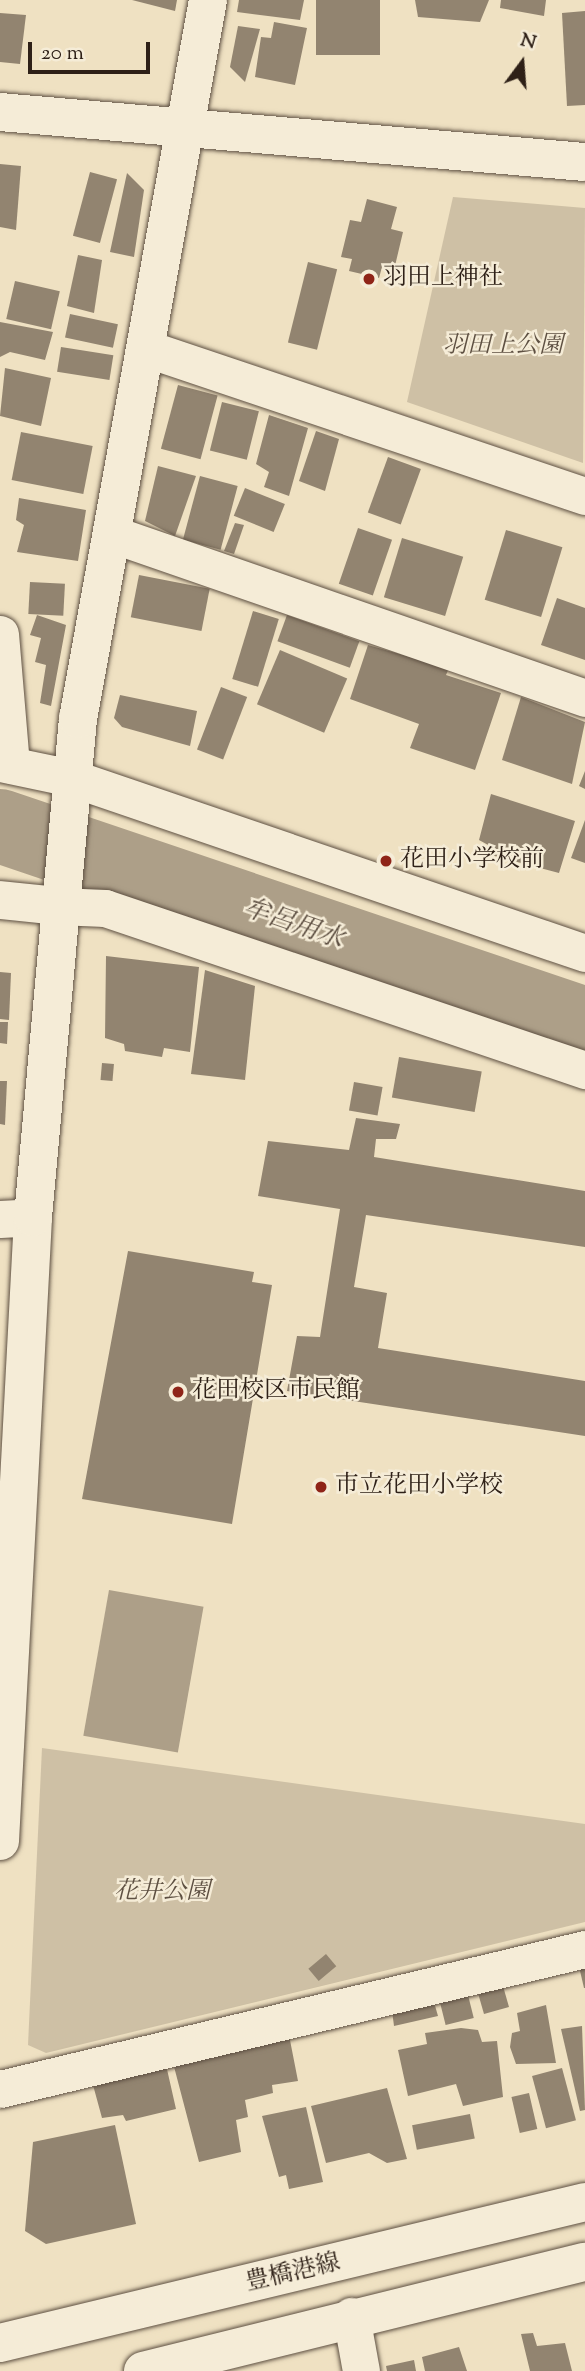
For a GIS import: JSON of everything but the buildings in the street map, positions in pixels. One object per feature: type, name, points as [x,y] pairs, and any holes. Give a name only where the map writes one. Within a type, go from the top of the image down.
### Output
[{"type":"street","points":[[0,1827],[9,1571],[16,1218],[58,906],[72,778],[112,534],[208,0]]},
{"type":"street","points":[[0,112],[585,162]]},
{"type":"street","points":[[145,348],[585,496]]},
{"type":"street","points":[[112,534],[585,698]]},
{"type":"street","points":[[0,634],[6,764],[72,778],[585,953]]},
{"type":"street","points":[[0,900],[106,908],[585,1070]]},
{"type":"street","points":[[0,2089],[585,1949]]},
{"type":"street","name":"豊橋港線","points":[[0,2343],[585,2202]]},
{"type":"street","points":[[142,2371],[351,2316],[585,2262]]},
{"type":"street","points":[[351,2316],[362,2371]]},
{"type":"green space","name":"羽田上公園","points":[[453,197],[585,208],[583,463],[407,402]]},
{"type":"green space","name":"花井公園","points":[[42,1748],[585,1824],[585,1922],[46,2053],[28,2045]]},
{"type":"shaded area","points":[[109,1590],[204,1607],[178,1752],[83,1736]]},
{"type":"waterway","name":"牟呂用水","points":[[0,826],[585,1024]]},
{"type":"place","name":"羽田上神社","points":[[369,279]]},
{"type":"place","name":"花田小学校前","points":[[386,861]]},
{"type":"place","name":"花田校区市民館","points":[[178,1392]]},
{"type":"place","name":"市立花田小学校","points":[[321,1487]]}]
